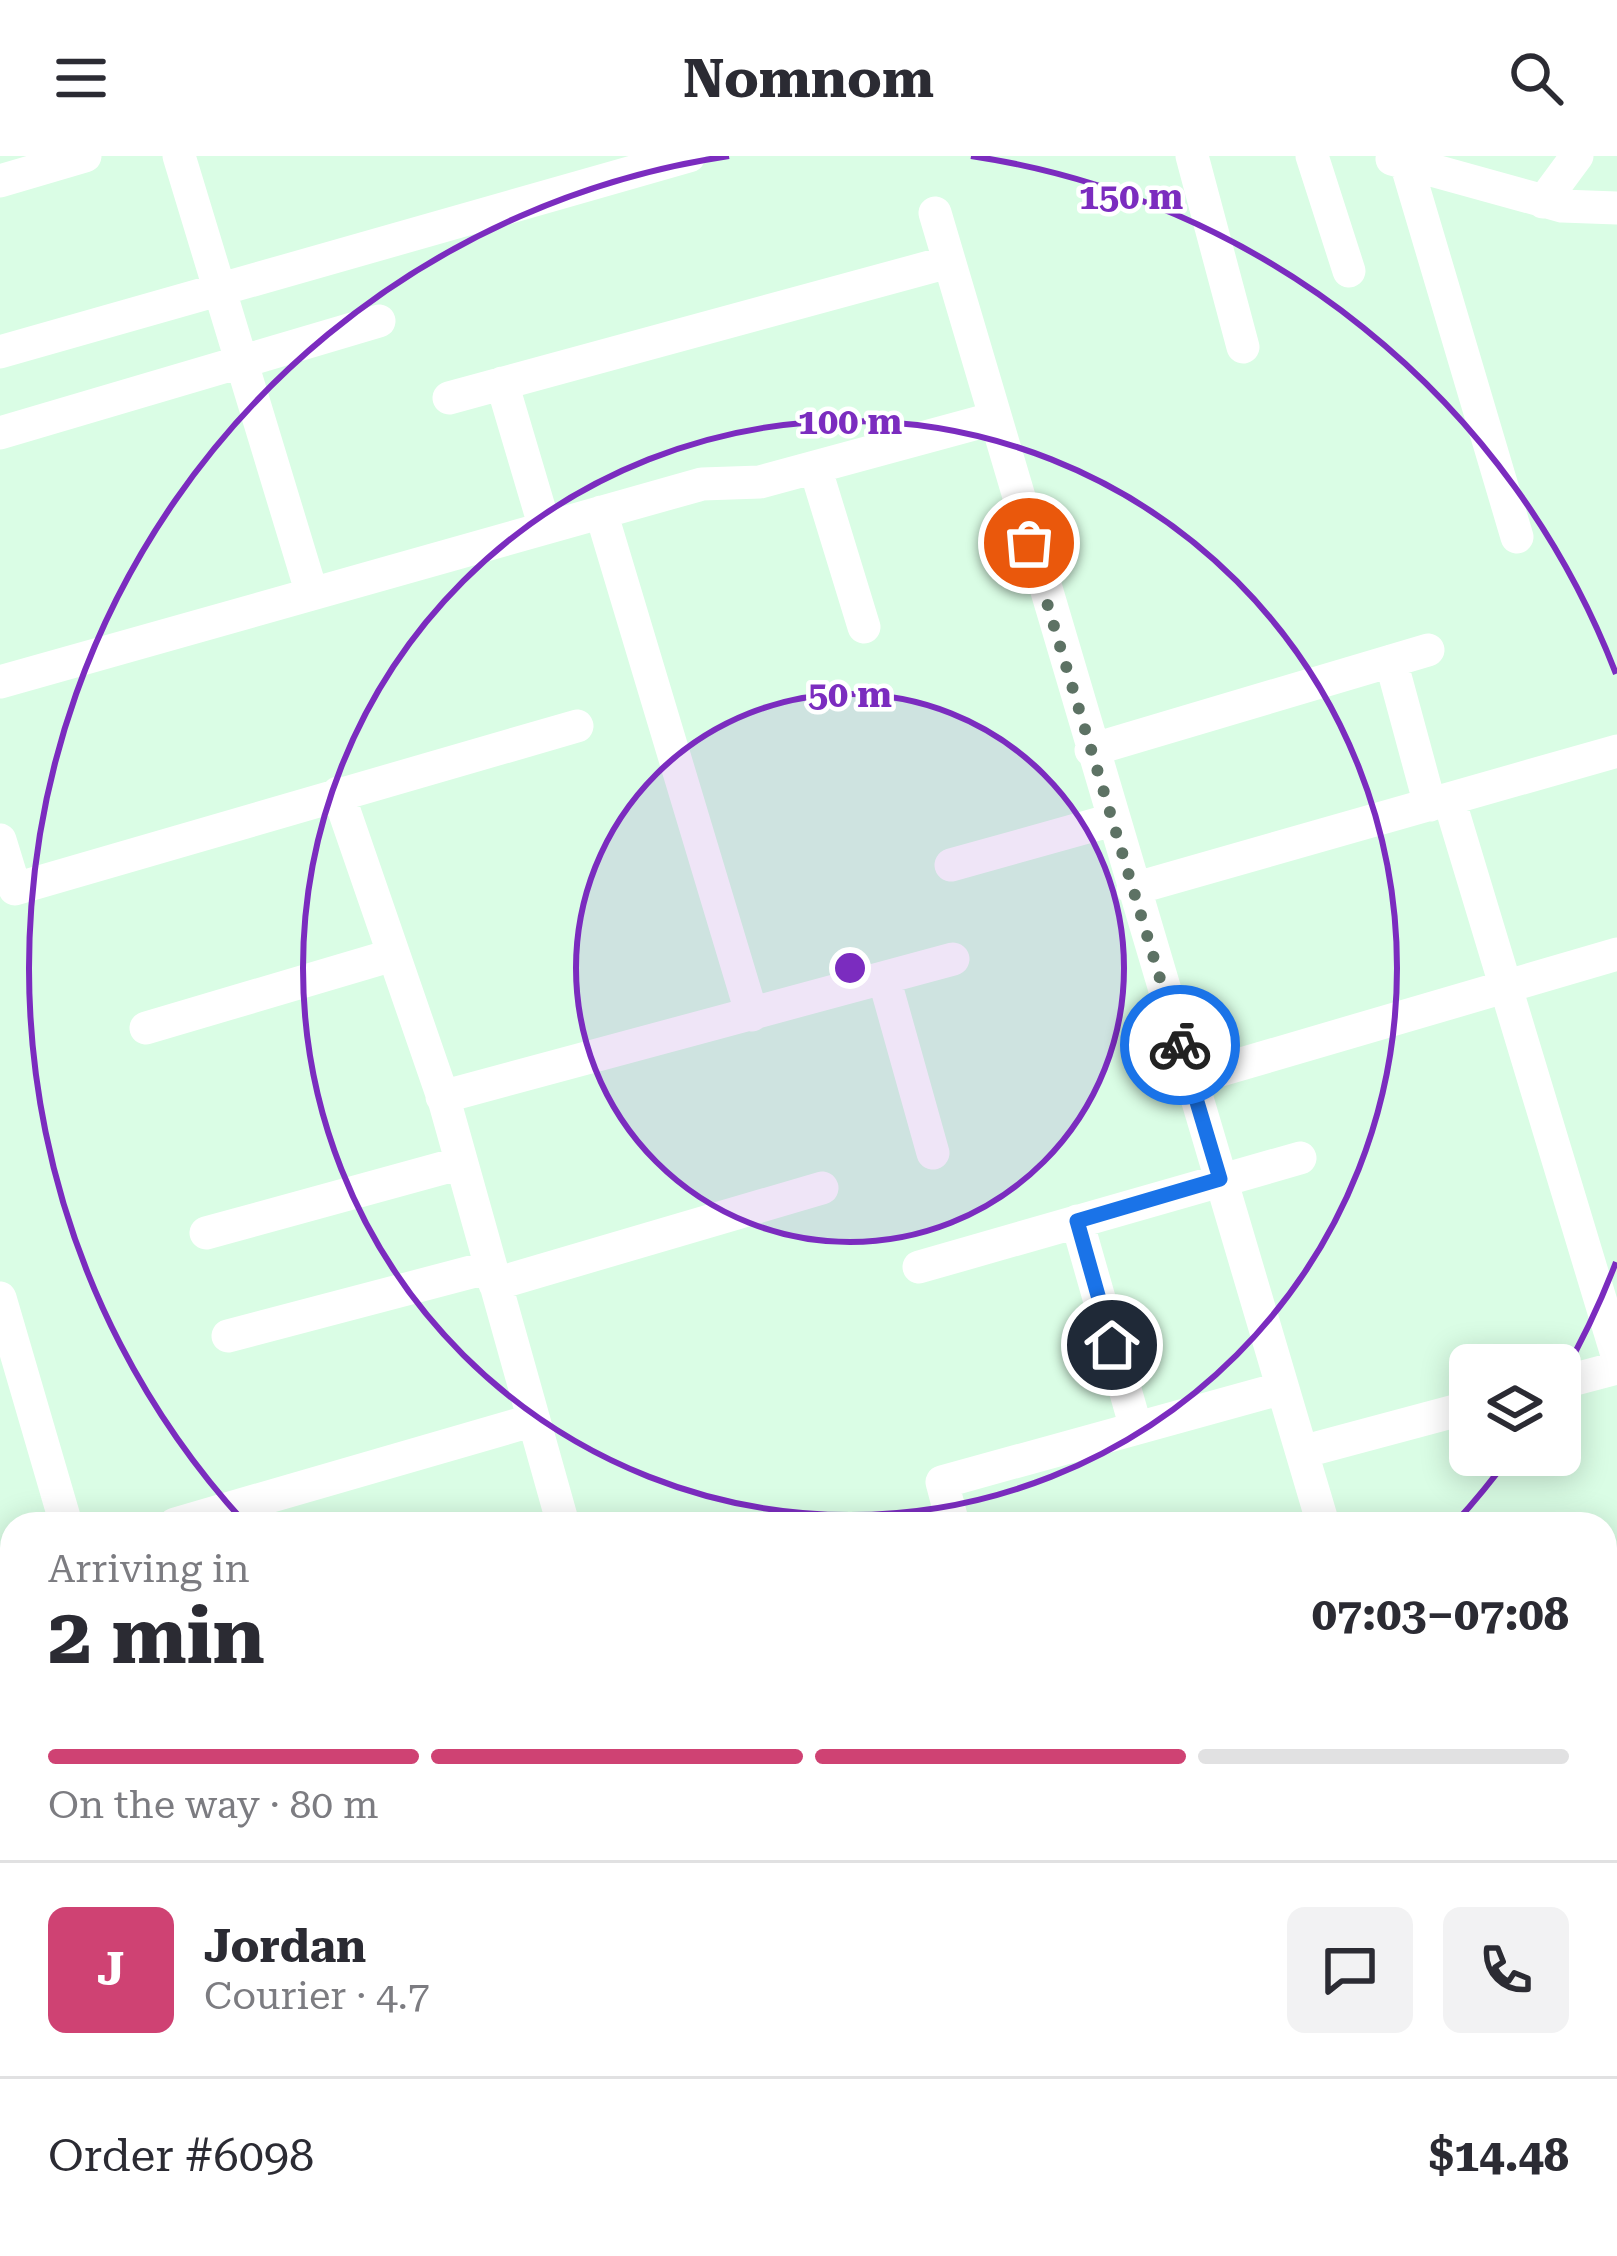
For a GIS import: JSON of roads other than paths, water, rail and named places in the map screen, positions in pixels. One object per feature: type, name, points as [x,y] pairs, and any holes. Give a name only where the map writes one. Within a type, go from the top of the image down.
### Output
[{"type":"street","points":[[0,181],[86,156]]},
{"type":"street","points":[[179,156],[312,594]]},
{"type":"street","points":[[0,352],[689,156]]},
{"type":"street","points":[[1192,156],[1243,347]]},
{"type":"street","points":[[1312,156],[1349,272]]},
{"type":"street","points":[[1543,202],[1577,156]]},
{"type":"street","points":[[1399,159],[1543,202],[1617,208]]},
{"type":"street","points":[[1399,159],[1517,537]]},
{"type":"street","points":[[934,213],[1320,1512]]},
{"type":"street","points":[[449,398],[948,262]]},
{"type":"street","points":[[0,433],[379,321]]},
{"type":"street","points":[[502,383],[545,528]]},
{"type":"street","points":[[0,682],[702,484],[760,482],[992,418]]},
{"type":"street","points":[[815,467],[864,627]]},
{"type":"street","points":[[601,512],[752,1015]]},
{"type":"street","points":[[1091,750],[1428,650]]},
{"type":"street","points":[[1390,661],[1506,987],[1617,1355]]},
{"type":"street","points":[[0,840],[15,889],[577,726]]},
{"type":"street","points":[[1132,889],[1617,751]]},
{"type":"street","points":[[338,793],[442,1097],[560,1512]]},
{"type":"street","points":[[951,865],[1112,820]]},
{"type":"street","points":[[1190,1079],[1617,954]]},
{"type":"street","points":[[146,1028],[393,955]]},
{"type":"street","points":[[442,1097],[953,959]]},
{"type":"street","points":[[884,978],[933,1153]]},
{"type":"street","points":[[919,1267],[1300,1158]]},
{"type":"street","points":[[206,1233],[461,1163]]},
{"type":"street","points":[[228,1336],[493,1275],[822,1188]]},
{"type":"street","points":[[1077,1221],[1136,1428]]},
{"type":"street","points":[[0,1298],[62,1512]]},
{"type":"street","points":[[1581,1377],[1617,1368]]},
{"type":"street","points":[[950,1512],[942,1482],[1282,1388]]},
{"type":"street","points":[[1302,1452],[1449,1413]]},
{"type":"street","points":[[216,1512],[534,1420]]}]
